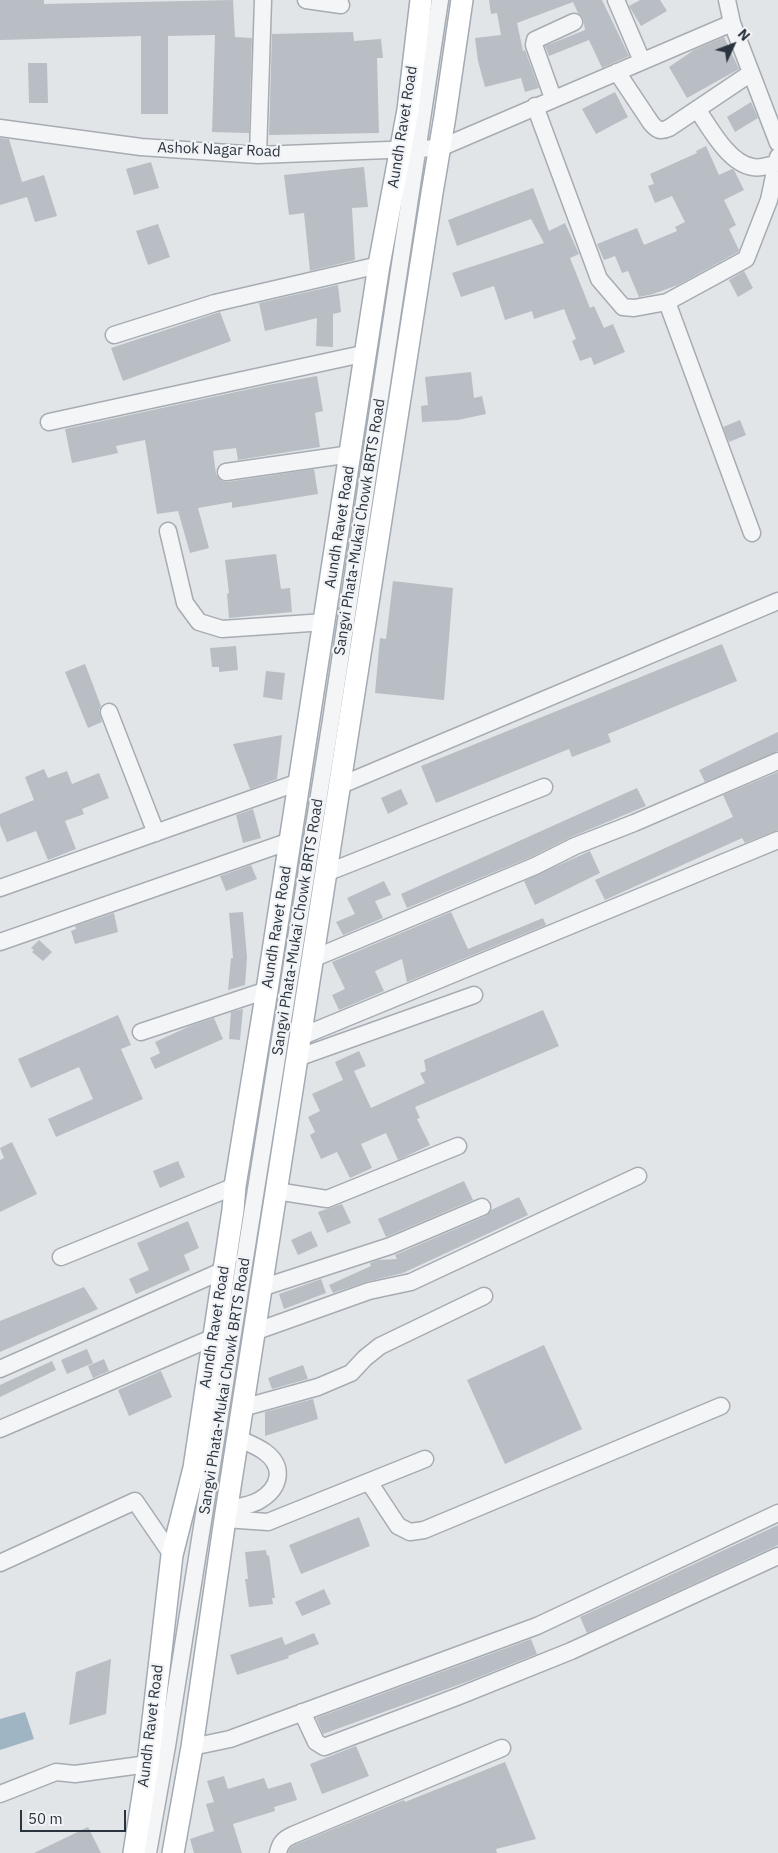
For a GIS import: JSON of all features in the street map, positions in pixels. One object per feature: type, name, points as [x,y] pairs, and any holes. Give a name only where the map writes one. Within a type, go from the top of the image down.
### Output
[{"type":"main road","name":"Aundh Ravet Road","points":[[134,1853],[148,1764],[172,1555],[194,1468],[235,1186],[300,782],[379,265],[409,148],[408,110],[420,0]]},
{"type":"main road","points":[[173,1853],[192,1747],[225,1514],[462,0]]},
{"type":"street","points":[[258,155],[264,0]]},
{"type":"street","points":[[306,0],[341,5]]},
{"type":"street","name":"Sangvi Phata-Mukai Chowk BRTS Road","points":[[148,1853],[330,730],[409,148],[440,0]]},
{"type":"street","points":[[616,0],[642,61]]},
{"type":"street","points":[[727,0],[732,23],[778,143]]},
{"type":"street","points":[[553,98],[534,45],[535,40],[574,22]]},
{"type":"street","points":[[440,148],[732,23]]},
{"type":"street","points":[[617,72],[657,130],[662,131],[751,73]]},
{"type":"street","points":[[536,106],[599,279],[623,307],[634,308],[667,302],[746,259],[769,200],[777,161],[754,168],[740,162],[728,153],[697,109]]},
{"type":"street","name":"Ashok Nagar Road","points":[[0,128],[141,147],[258,155],[440,148]]},
{"type":"street","points":[[114,335],[215,303],[379,265]]},
{"type":"street","points":[[667,302],[752,533]]},
{"type":"street","points":[[49,422],[367,353]]},
{"type":"street","points":[[226,472],[351,454]]},
{"type":"street","points":[[168,531],[185,603],[199,622],[222,629],[325,622]]},
{"type":"street","points":[[339,786],[778,601]]},
{"type":"street","points":[[109,712],[156,833]]},
{"type":"street","points":[[312,959],[535,866],[575,846],[634,823],[778,761]]},
{"type":"street","points":[[0,888],[300,782]]},
{"type":"street","points":[[326,872],[544,787]]},
{"type":"street","points":[[298,1048],[778,840]]},
{"type":"street","points":[[0,942],[290,841]]},
{"type":"street","points":[[141,1032],[267,990]]},
{"type":"street","points":[[298,1048],[474,994]]},
{"type":"street","points":[[276,1191],[328,1199],[458,1146]]},
{"type":"street","points":[[254,1332],[369,1291],[411,1282],[638,1176]]},
{"type":"street","points":[[61,1256],[235,1186]]},
{"type":"street","points":[[261,1288],[390,1246],[482,1207]]},
{"type":"street","points":[[0,1369],[224,1270]]},
{"type":"street","points":[[242,1408],[318,1387],[351,1373],[380,1346],[484,1296]]},
{"type":"street","points":[[0,1429],[214,1338]]},
{"type":"street","points":[[369,1482],[398,1526],[410,1532],[424,1530],[721,1406]]},
{"type":"street","points":[[225,1514],[260,1501],[270,1492],[278,1480],[278,1472],[272,1459],[264,1452],[237,1438]]},
{"type":"street","points":[[225,1514],[268,1522],[425,1459]]},
{"type":"street","points":[[0,1563],[135,1501],[172,1555]]},
{"type":"street","points":[[192,1747],[230,1739],[537,1626],[778,1513]]},
{"type":"street","points":[[302,1712],[316,1742],[324,1747],[460,1696],[571,1651],[778,1556]]},
{"type":"street","points":[[278,1853],[280,1845],[286,1838],[502,1748]]},
{"type":"street","points":[[0,1794],[56,1772],[75,1774],[148,1764]]},
{"type":"water","points":[[25,1712],[34,1739],[0,1750],[0,1719]]},
{"type":"building","points":[[0,0],[44,0],[44,4],[233,0],[235,37],[252,38],[249,133],[212,132],[215,35],[168,36],[168,114],[141,114],[141,36],[0,40]]},
{"type":"building","points":[[489,0],[602,0],[629,56],[602,68],[589,40],[549,56],[545,46],[585,30],[583,18],[578,13],[573,2],[517,23],[523,51],[525,50],[539,88],[525,92],[521,78],[485,87],[478,61],[475,38],[501,35],[497,13],[491,14]]},
{"type":"building","points":[[640,0],[660,0],[667,11],[641,26],[629,6]]},
{"type":"building","points":[[353,32],[354,41],[381,39],[383,58],[377,58],[379,133],[269,135],[272,34]]},
{"type":"building","points":[[724,37],[739,69],[687,98],[669,67],[694,50]]},
{"type":"building","points":[[28,63],[47,63],[48,103],[29,103]]},
{"type":"building","points":[[615,92],[628,117],[596,134],[582,109]]},
{"type":"building","points":[[751,102],[758,118],[735,132],[727,117]]},
{"type":"building","points":[[0,138],[9,139],[22,182],[44,175],[57,216],[35,222],[27,197],[0,205]]},
{"type":"building","points":[[706,146],[719,175],[732,169],[734,170],[744,190],[724,200],[736,225],[729,229],[739,250],[678,285],[639,297],[628,271],[622,273],[615,256],[604,260],[597,244],[637,228],[644,245],[677,231],[675,227],[685,222],[672,196],[655,203],[648,186],[654,184],[650,174],[697,153],[696,151]]},
{"type":"building","points":[[151,162],[159,188],[134,195],[126,169]]},
{"type":"building","points":[[364,167],[368,207],[352,208],[355,260],[310,271],[304,213],[289,215],[284,175]]},
{"type":"building","points":[[533,188],[549,231],[565,223],[579,254],[570,258],[590,308],[594,306],[604,328],[613,324],[625,352],[594,365],[591,357],[580,361],[572,341],[576,339],[564,309],[534,319],[532,311],[505,320],[494,286],[461,297],[452,273],[544,243],[531,219],[457,246],[448,220]]},
{"type":"building","points":[[158,224],[170,257],[148,265],[136,231]]},
{"type":"building","points":[[744,271],[753,288],[738,297],[729,280]]},
{"type":"building","points":[[338,285],[341,312],[333,314],[333,347],[316,346],[317,318],[265,331],[259,303]]},
{"type":"building","points":[[220,312],[231,341],[123,381],[111,348]]},
{"type":"building","points":[[471,372],[474,398],[482,396],[486,414],[458,420],[422,422],[421,406],[428,405],[425,377]]},
{"type":"building","points":[[317,376],[323,411],[315,413],[320,447],[238,460],[236,448],[213,451],[216,474],[222,481],[227,482],[314,469],[318,494],[232,508],[232,502],[198,508],[209,548],[190,553],[178,511],[157,514],[145,440],[116,446],[118,453],[72,463],[65,429]]},
{"type":"building","points":[[740,420],[746,435],[729,442],[723,427]]},
{"type":"building","points":[[276,554],[281,589],[290,588],[292,612],[229,618],[227,594],[229,593],[225,560]]},
{"type":"building","points":[[393,581],[453,588],[444,700],[375,693],[380,638],[386,639]]},
{"type":"building","points":[[722,644],[737,681],[608,734],[611,742],[572,757],[569,749],[436,803],[421,766]]},
{"type":"building","points":[[236,646],[238,670],[219,672],[219,667],[212,667],[210,648]]},
{"type":"building","points":[[85,664],[101,706],[99,711],[102,722],[88,728],[65,672]]},
{"type":"building","points":[[266,671],[285,673],[282,700],[263,697]]},
{"type":"building","points":[[778,732],[778,751],[705,782],[699,770]]},
{"type":"building","points":[[282,735],[277,779],[250,789],[233,744]]},
{"type":"building","points":[[44,769],[48,778],[67,771],[72,784],[99,773],[109,798],[82,809],[84,814],[65,821],[76,849],[48,860],[36,831],[7,842],[0,825],[0,814],[34,800],[25,777]]},
{"type":"building","points":[[778,772],[778,830],[745,843],[742,838],[605,900],[595,880],[733,817],[723,795]]},
{"type":"building","points":[[637,788],[646,806],[571,837],[531,857],[407,908],[401,894]]},
{"type":"building","points":[[401,789],[408,804],[388,814],[381,798]]},
{"type":"building","points":[[253,809],[261,838],[243,843],[236,815]]},
{"type":"building","points":[[590,851],[600,873],[535,905],[524,881]]},
{"type":"building","points":[[251,865],[257,879],[226,891],[220,876]]},
{"type":"building","points":[[384,881],[391,895],[375,901],[383,918],[343,935],[336,922],[355,914],[347,898]]},
{"type":"building","points":[[243,912],[247,957],[245,985],[228,990],[231,958],[233,958],[229,913]]},
{"type":"building","points":[[451,912],[468,949],[543,918],[546,925],[407,982],[402,959],[375,971],[384,991],[339,1010],[332,995],[345,989],[332,962]]},
{"type":"building","points":[[114,913],[118,932],[75,944],[71,931],[76,929],[75,926]]},
{"type":"building","points":[[39,940],[52,952],[43,961],[32,952],[34,950],[31,948]]},
{"type":"building","points":[[243,1009],[240,1040],[229,1039],[231,1012]]},
{"type":"building","points":[[543,1010],[559,1046],[415,1107],[420,1118],[417,1119],[430,1145],[398,1160],[386,1133],[361,1144],[372,1168],[350,1178],[337,1152],[321,1159],[310,1135],[315,1132],[308,1117],[320,1111],[312,1094],[343,1080],[335,1062],[359,1051],[366,1066],[354,1071],[371,1108],[425,1083],[420,1073],[426,1071],[424,1060]]},
{"type":"building","points":[[118,1015],[131,1045],[121,1049],[143,1099],[56,1137],[48,1119],[93,1099],[79,1067],[31,1088],[18,1059]]},
{"type":"building","points":[[214,1018],[223,1039],[155,1069],[150,1058],[160,1053],[155,1042],[190,1026]]},
{"type":"building","points":[[12,1142],[37,1194],[0,1212],[0,1160],[4,1158],[0,1148]]},
{"type":"building","points":[[178,1161],[185,1177],[160,1188],[153,1171]]},
{"type":"building","points":[[464,1181],[473,1200],[386,1237],[378,1219]]},
{"type":"building","points":[[519,1197],[528,1215],[403,1273],[366,1282],[333,1293],[329,1285],[371,1266],[370,1263],[378,1260],[397,1259],[395,1255],[486,1216],[491,1210]]},
{"type":"building","points":[[342,1204],[351,1223],[327,1233],[318,1212]]},
{"type":"building","points":[[188,1221],[199,1248],[184,1255],[190,1270],[136,1294],[129,1279],[149,1270],[137,1243]]},
{"type":"building","points":[[311,1231],[318,1246],[298,1255],[291,1240]]},
{"type":"building","points":[[321,1279],[326,1293],[284,1309],[279,1294]]},
{"type":"building","points":[[84,1287],[98,1309],[0,1352],[0,1321]]},
{"type":"building","points":[[544,1345],[582,1429],[505,1464],[467,1380]]},
{"type":"building","points":[[87,1349],[93,1363],[67,1374],[61,1360]]},
{"type":"building","points":[[104,1359],[109,1371],[93,1378],[88,1366]]},
{"type":"building","points":[[52,1361],[56,1370],[0,1397],[0,1385]]},
{"type":"building","points":[[303,1365],[308,1379],[272,1389],[268,1378]]},
{"type":"building","points":[[161,1371],[172,1397],[129,1416],[118,1390]]},
{"type":"building","points":[[313,1399],[318,1419],[265,1436],[265,1412]]},
{"type":"building","points":[[359,1517],[370,1546],[301,1574],[289,1545]]},
{"type":"building","points":[[778,1525],[778,1545],[587,1633],[580,1617]]},
{"type":"building","points":[[266,1550],[267,1556],[269,1555],[275,1598],[272,1598],[273,1604],[249,1607],[245,1579],[248,1579],[245,1552]]},
{"type":"building","points":[[324,1589],[331,1604],[302,1616],[295,1602]]},
{"type":"building","points":[[314,1633],[319,1644],[288,1656],[289,1658],[237,1675],[230,1655],[282,1637],[285,1645]]},
{"type":"building","points":[[531,1639],[537,1654],[469,1681],[323,1734],[316,1718]]},
{"type":"building","points":[[111,1659],[106,1714],[69,1725],[76,1672]]},
{"type":"building","points":[[356,1746],[369,1776],[322,1794],[310,1764]]},
{"type":"building","points":[[505,1762],[536,1839],[496,1849],[497,1853],[288,1853],[290,1848],[297,1844],[404,1800],[405,1802]]},
{"type":"building","points":[[224,1776],[228,1789],[264,1778],[268,1789],[291,1782],[297,1800],[274,1807],[275,1811],[233,1824],[242,1853],[194,1853],[190,1839],[214,1831],[206,1804],[214,1802],[207,1781]]},
{"type":"building","points":[[88,1827],[101,1853],[34,1853]]}]
